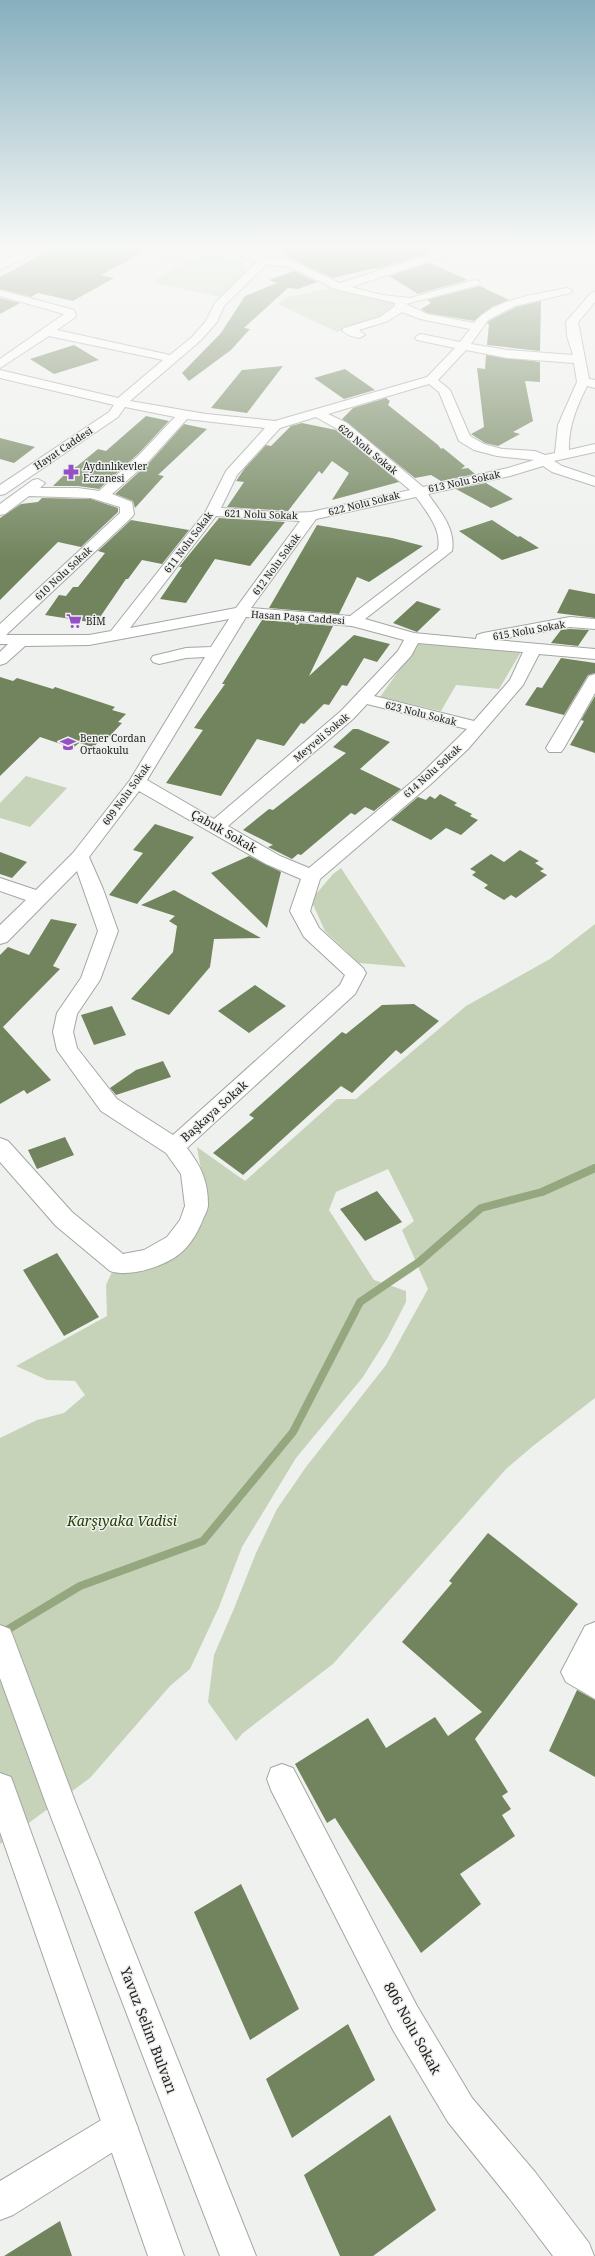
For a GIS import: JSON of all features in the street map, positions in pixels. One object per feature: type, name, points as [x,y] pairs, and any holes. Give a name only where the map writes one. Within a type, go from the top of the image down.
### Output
[{"type":"street","points":[[0,364],[19,351]]},
{"type":"street","points":[[138,351],[173,359]]},
{"type":"street","name":"Hayat Caddesi","points":[[0,491],[114,414],[122,401],[182,351]]},
{"type":"street","points":[[458,351],[431,380],[444,390],[464,438],[479,447],[502,453],[535,455],[557,470],[595,482]]},
{"type":"street","points":[[490,351],[580,360]]},
{"type":"street","points":[[562,454],[561,441],[563,428],[570,407],[589,383],[577,351]]},
{"type":"street","points":[[0,374],[183,416],[234,423],[275,425]]},
{"type":"street","name":"611 Nolu Sokak","points":[[117,634],[212,512],[231,474],[275,425],[315,412],[431,380]]},
{"type":"street","name":"Hayat Caddesi","points":[[64,463],[126,416],[122,401]]},
{"type":"street","name":"620 Nolu Sokak","points":[[315,412],[342,426],[418,490]]},
{"type":"street","points":[[27,492],[87,493],[102,496],[144,458],[183,416]]},
{"type":"street","name":"613 Nolu Sokak","points":[[353,621],[445,551],[447,540],[439,520],[418,490],[510,472],[536,465],[542,460],[562,454],[595,448]]},
{"type":"street","name":"Hayat Caddesi","points":[[0,511],[46,478]]},
{"type":"street","name":"622 Nolu Sokak","points":[[311,516],[418,490]]},
{"type":"street","name":"610 Nolu Sokak","points":[[0,632],[127,514],[128,505],[113,498],[102,496]]},
{"type":"street","name":"621 Nolu Sokak","points":[[212,512],[290,517],[311,516]]},
{"type":"street","name":"612 Nolu Sokak","points":[[241,612],[311,516]]},
{"type":"street","name":"Hasan Paşa Caddesi","points":[[0,639],[21,641],[89,640],[241,612],[353,621],[413,638],[595,654]]},
{"type":"street","name":"609 Nolu Sokak","points":[[0,937],[41,898],[80,857],[137,782],[218,652],[241,612]]},
{"type":"street","name":"615 Nolu Sokak","points":[[463,642],[570,622],[595,624]]},
{"type":"street","name":"Meyveli Sokak","points":[[217,826],[347,715],[405,653],[413,638]]},
{"type":"street","points":[[0,660],[21,641]]},
{"type":"street","name":"614 Nolu Sokak","points":[[311,876],[426,779],[479,727],[517,682],[533,649]]},
{"type":"street","points":[[158,659],[186,652],[218,652]]},
{"type":"street","points":[[555,748],[595,679]]},
{"type":"street","name":"623 Nolu Sokak","points":[[363,698],[479,727]]},
{"type":"street","name":"Çabuk Sokak","points":[[137,782],[217,826],[273,860],[311,876]]},
{"type":"street","points":[[80,857],[94,890],[108,931],[90,980],[67,1013],[63,1032],[67,1050],[109,1105],[174,1147]]},
{"type":"street","name":"Başkaya Sokak","points":[[0,1147],[69,1223],[118,1264],[131,1264],[151,1258],[175,1244],[189,1225],[197,1206],[192,1172],[174,1147],[348,989],[356,972],[311,932],[300,911],[311,876]]},
{"type":"street","points":[[0,884],[41,898]]},
{"type":"street","points":[[585,1678],[595,1636]]},
{"type":"street","name":"Yavuz Selim Bulvarı","points":[[0,1639],[61,1804],[238,2256]]},
{"type":"street","name":"806 Nolu Sokak","points":[[282,1779],[405,2018],[460,2110],[522,2185],[576,2256]]},
{"type":"street","points":[[0,1788],[166,2256]]},
{"type":"street","points":[[0,2202],[120,2128]]},
{"type":"green space","points":[[419,642],[521,652],[499,689],[456,685],[441,711],[380,697]]},
{"type":"green space","points":[[26,776],[67,788],[30,827],[0,818],[0,803]]},
{"type":"green space","points":[[341,868],[406,967],[359,963],[325,931],[311,900],[333,874]]},
{"type":"green space","name":"Karşıyaka Vadisi","points":[[595,924],[595,1398],[506,1469],[333,1664],[243,1733],[236,1741],[208,1702],[214,1655],[256,1553],[277,1509],[306,1467],[386,1365],[428,1289],[402,1230],[414,1221],[388,1169],[336,1192],[329,1210],[374,1280],[406,1291],[406,1302],[388,1337],[363,1377],[296,1458],[242,1547],[219,1607],[190,1669],[170,1686],[90,1778],[0,1844],[0,1438],[37,1420],[64,1413],[85,1395],[75,1381],[47,1380],[16,1366],[107,1316],[106,1285],[112,1272],[129,1272],[151,1263],[206,1198],[197,1147],[245,1181],[337,1099],[356,1099],[466,1006],[550,959]]},
{"type":"building","points":[[54,351],[84,351],[99,360],[54,374],[30,359]]},
{"type":"building","points":[[203,351],[229,351],[189,381],[182,373]]},
{"type":"building","points":[[486,355],[540,362],[540,382],[525,381],[533,421],[513,432],[520,434],[498,446],[485,443],[471,434],[484,427],[477,368],[485,369]]},
{"type":"building","points":[[283,366],[247,413],[211,408],[242,370]]},
{"type":"building","points":[[345,369],[375,390],[344,399],[314,378]]},
{"type":"building","points":[[386,398],[390,401],[388,405],[441,449],[443,448],[465,466],[461,469],[468,468],[475,474],[441,481],[431,475],[415,478],[342,419],[353,408]]},
{"type":"building","points":[[146,416],[169,421],[138,454],[99,489],[78,486],[53,486],[73,466],[76,467],[98,449],[106,451]]},
{"type":"building","points":[[302,423],[336,430],[399,482],[332,500],[349,473],[332,461],[322,474],[319,471],[288,511],[227,507],[244,482],[236,481],[245,468],[266,445],[271,446],[291,426]]},
{"type":"building","points":[[184,424],[207,429],[158,475],[164,476],[135,508],[133,501],[115,494],[150,462]]},
{"type":"building","points":[[0,438],[35,447],[14,463],[0,459]]},
{"type":"building","points":[[486,483],[513,499],[491,508],[456,489]]},
{"type":"building","points":[[42,498],[91,499],[118,508],[118,512],[81,547],[58,542],[0,600],[0,518],[21,504],[38,502]]},
{"type":"building","points":[[219,518],[285,522],[250,566],[215,559],[186,603],[160,599],[182,567],[179,567]]},
{"type":"building","points":[[131,520],[189,530],[162,564],[142,560],[128,579],[126,579],[96,623],[45,615],[59,595],[66,596],[73,587],[78,587],[105,553],[98,551]]},
{"type":"building","points":[[492,520],[518,537],[520,536],[539,548],[502,560],[459,531]]},
{"type":"building","points":[[317,525],[392,538],[423,546],[369,582],[357,577],[339,614],[269,608]]},
{"type":"building","points":[[569,589],[595,594],[595,618],[557,613]]},
{"type":"building","points":[[417,601],[441,609],[417,632],[393,623]]},
{"type":"building","points":[[262,620],[333,626],[309,676],[354,635],[390,644],[377,662],[364,658],[347,686],[342,685],[329,705],[324,704],[304,724],[301,723],[284,746],[257,739],[221,796],[166,783],[203,730],[194,728],[225,684],[222,684]]},
{"type":"building","points":[[561,630],[589,630],[578,646],[551,643]]},
{"type":"building","points":[[561,658],[595,663],[595,673],[588,675],[564,715],[525,705],[537,687],[542,688]]},
{"type":"building","points":[[0,677],[13,681],[17,678],[53,689],[55,687],[115,707],[112,710],[126,714],[118,722],[122,723],[107,739],[104,738],[93,747],[79,743],[73,748],[40,737],[0,776]]},
{"type":"building","points":[[595,696],[595,753],[570,745],[584,721],[581,720]]},
{"type":"building","points":[[353,729],[358,729],[390,742],[360,769],[401,789],[374,811],[365,807],[355,815],[351,813],[301,855],[298,854],[292,859],[268,847],[273,845],[243,830],[269,809],[273,810],[346,753],[333,747]]},
{"type":"building","points":[[440,794],[457,803],[454,805],[472,814],[470,816],[478,820],[461,835],[446,828],[431,840],[391,820],[418,797],[426,800],[430,796],[435,799]]},
{"type":"building","points":[[155,824],[194,837],[137,904],[109,895],[143,853],[133,850]]},
{"type":"building","points":[[520,850],[539,861],[535,863],[544,869],[540,871],[547,875],[516,898],[511,895],[504,900],[484,888],[488,885],[472,875],[476,872],[470,869],[491,854],[504,862]]},
{"type":"building","points":[[0,852],[27,862],[12,878],[0,874]]},
{"type":"building","points":[[249,856],[281,872],[267,928],[211,873]]},
{"type":"building","points":[[174,890],[261,938],[214,939],[210,967],[169,1015],[131,999],[173,952],[177,926],[169,921],[175,916],[141,905]]},
{"type":"building","points":[[51,919],[77,924],[53,966],[60,969],[3,1027],[51,1080],[27,1094],[24,1090],[0,1104],[0,955],[8,947],[29,955]]},
{"type":"building","points":[[255,985],[286,1006],[249,1033],[218,1011]]},
{"type":"building","points":[[414,1004],[439,1021],[401,1054],[396,1050],[352,1093],[341,1086],[243,1175],[213,1153],[254,1118],[249,1115],[342,1032],[346,1034],[382,1005]]},
{"type":"building","points":[[112,1006],[126,1035],[94,1045],[81,1015]]},
{"type":"building","points":[[163,1061],[171,1077],[116,1095],[110,1088],[136,1070]]},
{"type":"building","points":[[65,1137],[74,1155],[37,1169],[28,1150]]},
{"type":"building","points":[[377,1191],[402,1222],[365,1241],[340,1209]]},
{"type":"building","points":[[57,1253],[99,1317],[64,1336],[23,1270]]},
{"type":"building","points":[[488,1533],[578,1604],[475,1739],[508,1792],[502,1796],[511,1809],[502,1815],[515,1836],[460,1874],[481,1904],[421,1953],[335,1818],[327,1823],[295,1764],[368,1718],[386,1748],[435,1717],[448,1736],[482,1712],[402,1642],[452,1583],[449,1581]]},
{"type":"building","points":[[577,1690],[595,1700],[595,1777],[549,1751]]},
{"type":"building","points":[[241,1884],[299,2009],[250,2040],[194,1912]]},
{"type":"building","points":[[348,2024],[375,2080],[292,2138],[266,2079]]},
{"type":"building","points":[[390,2115],[436,2210],[373,2256],[340,2256],[304,2175]]},
{"type":"building","points":[[60,2221],[72,2256],[4,2256]]},
{"type":"waterway","points":[[2,1633],[80,1586],[203,1541],[293,1432],[360,1302],[419,1262],[481,1208],[542,1192],[595,1168]]},
{"type":"place","name":"Aydınlıkevler Eczanesi","points":[[71,472]]},
{"type":"place","name":"BİM","points":[[74,621]]},
{"type":"place","name":"Bener Cordan Ortaokulu","points":[[68,744]]}]
